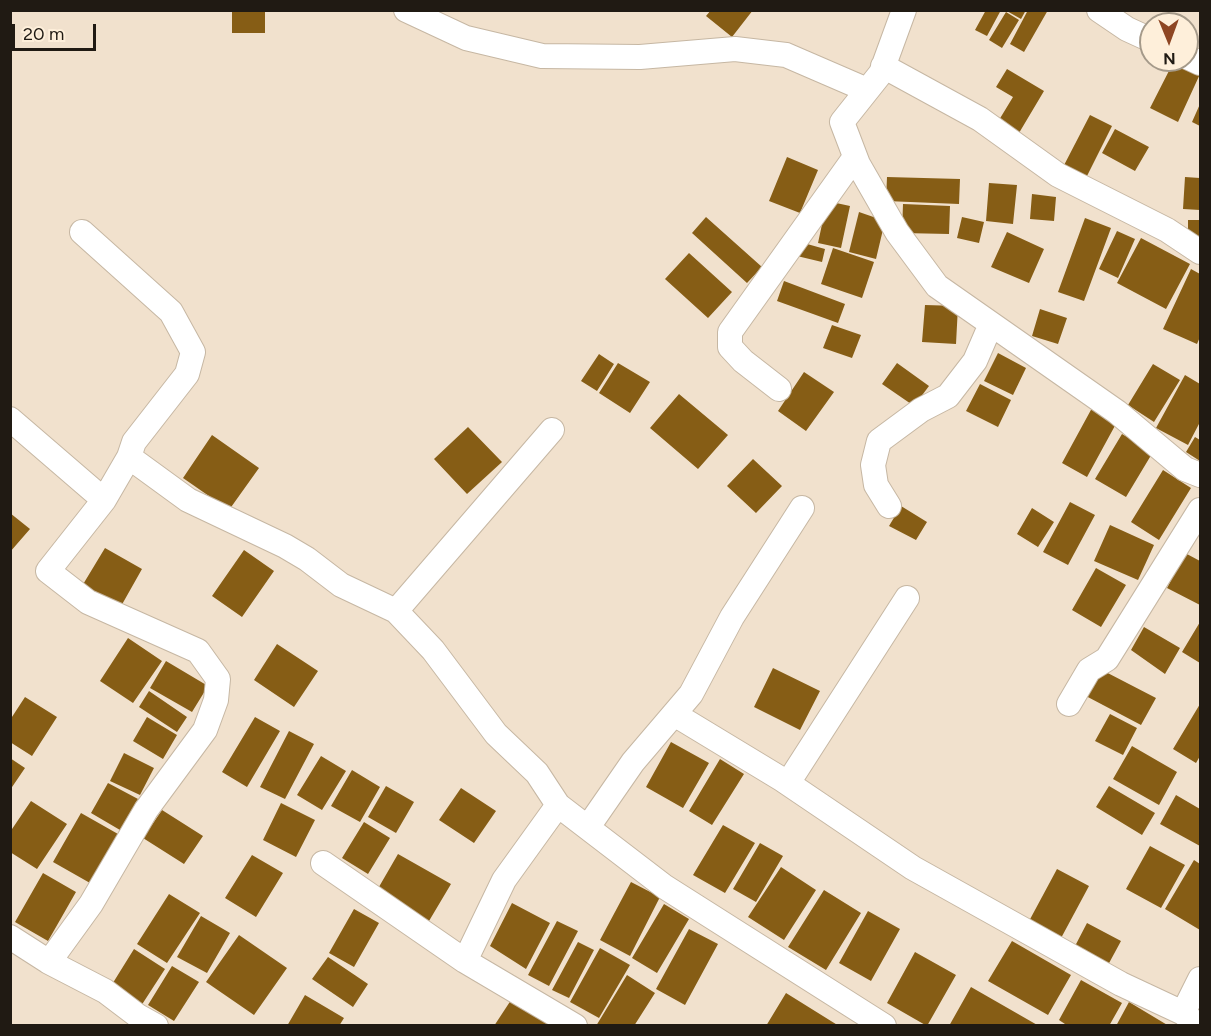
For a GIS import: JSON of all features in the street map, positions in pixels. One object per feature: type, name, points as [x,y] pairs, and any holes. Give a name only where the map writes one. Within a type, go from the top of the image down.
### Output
[{"type":"street","points":[[406,10],[466,38],[542,56],[640,57],[735,49],[786,55],[867,90]]},
{"type":"street","points":[[904,10],[884,66],[842,122],[855,158],[897,232],[937,286],[1117,412],[1185,469],[1200,475]]},
{"type":"street","points":[[1099,10],[1126,29],[1139,35]]},
{"type":"street","points":[[884,66],[980,119],[1058,175],[1149,220],[1200,252]]},
{"type":"street","points":[[779,389],[743,361],[730,347],[730,332],[855,158]]},
{"type":"street","points":[[49,962],[91,904],[146,810],[205,730],[216,700],[218,679],[198,651],[88,602],[48,571],[104,500],[129,457],[134,442],[187,374],[193,352],[171,312],[82,232]]},
{"type":"street","points":[[889,506],[876,485],[873,465],[879,441],[921,410],[948,396],[975,361],[992,324]]},
{"type":"street","points":[[10,419],[104,500]]},
{"type":"street","points":[[396,611],[552,430]]},
{"type":"street","points":[[129,457],[188,500],[285,546],[307,559],[341,585],[396,611],[433,650],[496,734],[537,773],[558,804],[665,887],[884,1026]]},
{"type":"street","points":[[588,827],[633,762],[691,694],[732,617],[802,508]]},
{"type":"street","points":[[1069,704],[1089,670],[1107,659],[1200,510]]},
{"type":"street","points":[[788,783],[907,597]]},
{"type":"street","points":[[674,714],[788,783],[913,868],[1122,984],[1191,1019],[1200,979]]},
{"type":"street","points":[[465,961],[504,880],[558,804]]},
{"type":"street","points":[[323,863],[465,961],[575,1026]]},
{"type":"street","points":[[10,937],[49,962],[105,991],[138,1016],[156,1026]]},
{"type":"building","points":[[232,10],[265,10],[265,33],[232,33]]},
{"type":"building","points":[[711,10],[753,10],[732,37],[706,16]]},
{"type":"building","points":[[986,10],[1001,10],[987,36],[975,30]]},
{"type":"building","points":[[1005,10],[1026,10],[1021,19]]},
{"type":"building","points":[[1028,10],[1048,10],[1024,52],[1010,44]]},
{"type":"building","points":[[1006,12],[1019,20],[1002,48],[989,40]]},
{"type":"building","points":[[1007,69],[1044,91],[1019,133],[999,120],[1013,97],[996,87]]},
{"type":"building","points":[[1168,72],[1200,74],[1178,122],[1150,108]]},
{"type":"building","points":[[1200,104],[1200,126],[1192,122]]},
{"type":"building","points":[[1090,115],[1112,126],[1084,182],[1061,171]]},
{"type":"building","points":[[1115,129],[1149,147],[1135,171],[1102,153]]},
{"type":"building","points":[[787,157],[818,170],[800,213],[769,201]]},
{"type":"building","points":[[887,177],[960,179],[959,204],[886,201]]},
{"type":"building","points":[[1185,177],[1200,178],[1200,210],[1183,209]]},
{"type":"building","points":[[989,183],[1017,185],[1013,224],[986,221]]},
{"type":"building","points":[[1032,194],[1056,197],[1054,221],[1030,219]]},
{"type":"building","points":[[827,201],[850,206],[841,248],[818,243]]},
{"type":"building","points":[[903,204],[950,206],[949,234],[902,233]]},
{"type":"building","points":[[859,212],[885,221],[876,259],[849,252]]},
{"type":"building","points":[[706,217],[762,267],[747,283],[692,233]]},
{"type":"building","points":[[962,217],[984,222],[979,243],[957,238]]},
{"type":"building","points":[[1085,218],[1111,228],[1084,301],[1058,292]]},
{"type":"building","points":[[1188,220],[1200,220],[1200,236],[1188,236]]},
{"type":"building","points":[[1117,231],[1135,239],[1118,278],[1099,269]]},
{"type":"building","points":[[1007,232],[1044,249],[1029,283],[991,267]]},
{"type":"building","points":[[1141,238],[1190,264],[1166,309],[1117,283]]},
{"type":"building","points":[[800,242],[825,249],[822,262],[797,256]]},
{"type":"building","points":[[833,248],[874,262],[862,298],[821,284]]},
{"type":"building","points":[[689,253],[732,292],[708,318],[665,279]]},
{"type":"building","points":[[1191,269],[1200,274],[1200,337],[1197,344],[1163,329]]},
{"type":"building","points":[[784,281],[845,304],[838,323],[777,301]]},
{"type":"building","points":[[925,305],[958,306],[956,344],[922,342]]},
{"type":"building","points":[[1040,309],[1067,318],[1058,344],[1032,336]]},
{"type":"building","points":[[832,325],[861,335],[852,358],[823,348]]},
{"type":"building","points":[[998,353],[1026,368],[1013,395],[984,381]]},
{"type":"building","points":[[599,354],[614,364],[597,391],[581,381]]},
{"type":"building","points":[[618,363],[650,382],[630,413],[599,393]]},
{"type":"building","points":[[897,363],[929,386],[914,406],[882,384]]},
{"type":"building","points":[[1153,364],[1180,380],[1154,422],[1128,405]]},
{"type":"building","points":[[804,372],[834,392],[806,431],[778,411]]},
{"type":"building","points":[[1185,375],[1200,384],[1200,422],[1188,445],[1156,428]]},
{"type":"building","points":[[980,384],[1011,400],[998,427],[966,411]]},
{"type":"building","points":[[679,394],[728,435],[698,469],[650,428]]},
{"type":"building","points":[[1092,408],[1117,422],[1087,477],[1062,463]]},
{"type":"building","points":[[468,427],[502,462],[467,494],[434,459]]},
{"type":"building","points":[[1122,434],[1153,452],[1126,497],[1095,479]]},
{"type":"building","points":[[212,435],[259,468],[229,510],[183,478]]},
{"type":"building","points":[[1195,437],[1200,440],[1200,461],[1186,452]]},
{"type":"building","points":[[753,459],[782,486],[756,513],[727,486]]},
{"type":"building","points":[[1163,470],[1191,488],[1159,540],[1131,522]]},
{"type":"building","points":[[1070,502],[1095,515],[1068,565],[1043,552]]},
{"type":"building","points":[[901,506],[927,522],[916,540],[889,526]]},
{"type":"building","points":[[1032,508],[1054,522],[1038,547],[1017,534]]},
{"type":"building","points":[[10,513],[30,529],[10,552]]},
{"type":"building","points":[[1110,525],[1154,545],[1138,580],[1094,561]]},
{"type":"building","points":[[105,548],[142,569],[120,608],[82,586]]},
{"type":"building","points":[[244,550],[274,571],[242,617],[212,596]]},
{"type":"building","points":[[1185,553],[1200,561],[1200,605],[1167,588]]},
{"type":"building","points":[[1096,568],[1126,585],[1101,627],[1072,610]]},
{"type":"building","points":[[1200,622],[1200,663],[1182,652]]},
{"type":"building","points":[[1144,627],[1180,648],[1165,674],[1131,650]]},
{"type":"building","points":[[128,638],[162,661],[133,703],[100,681]]},
{"type":"building","points":[[277,644],[318,671],[294,707],[254,680]]},
{"type":"building","points":[[166,661],[208,686],[192,712],[150,688]]},
{"type":"building","points":[[773,668],[820,691],[800,730],[754,707]]},
{"type":"building","points":[[1098,668],[1156,698],[1141,725],[1084,695]]},
{"type":"building","points":[[149,691],[187,717],[177,732],[139,707]]},
{"type":"building","points":[[25,697],[57,717],[32,756],[10,742],[10,720]]},
{"type":"building","points":[[1200,704],[1200,756],[1196,763],[1173,749]]},
{"type":"building","points":[[1110,714],[1137,728],[1123,755],[1095,741]]},
{"type":"building","points":[[147,717],[177,735],[163,759],[133,741]]},
{"type":"building","points":[[255,717],[280,731],[247,787],[222,772]]},
{"type":"building","points":[[289,731],[314,744],[285,799],[260,787]]},
{"type":"building","points":[[671,742],[709,763],[683,808],[646,787]]},
{"type":"building","points":[[1132,746],[1177,772],[1159,805],[1113,779]]},
{"type":"building","points":[[124,753],[154,768],[140,795],[110,781]]},
{"type":"building","points":[[321,756],[346,771],[322,810],[297,795]]},
{"type":"building","points":[[10,758],[25,768],[10,790]]},
{"type":"building","points":[[720,759],[744,774],[712,825],[689,811]]},
{"type":"building","points":[[352,770],[380,787],[360,822],[331,806]]},
{"type":"building","points":[[108,783],[138,799],[120,830],[91,813]]},
{"type":"building","points":[[386,786],[414,802],[396,833],[368,817]]},
{"type":"building","points":[[1109,786],[1155,813],[1142,835],[1096,807]]},
{"type":"building","points":[[461,788],[496,811],[474,843],[439,820]]},
{"type":"building","points":[[1176,795],[1200,809],[1200,846],[1160,824]]},
{"type":"building","points":[[31,801],[67,824],[37,869],[10,852],[10,832]]},
{"type":"building","points":[[281,803],[315,820],[296,857],[263,840]]},
{"type":"building","points":[[162,810],[203,836],[184,864],[143,838]]},
{"type":"building","points":[[81,813],[118,834],[90,883],[53,862]]},
{"type":"building","points":[[364,822],[390,838],[368,874],[342,858]]},
{"type":"building","points":[[723,825],[755,843],[725,893],[693,875]]},
{"type":"building","points":[[760,843],[783,856],[756,902],[733,889]]},
{"type":"building","points":[[1150,846],[1185,865],[1161,908],[1126,889]]},
{"type":"building","points":[[398,854],[451,884],[429,921],[376,892]]},
{"type":"building","points":[[252,855],[283,873],[256,917],[225,898]]},
{"type":"building","points":[[1194,860],[1200,864],[1200,930],[1165,909]]},
{"type":"building","points":[[781,867],[816,890],[784,940],[748,917]]},
{"type":"building","points":[[1057,869],[1089,886],[1060,940],[1028,923]]},
{"type":"building","points":[[43,873],[76,892],[48,941],[15,922]]},
{"type":"building","points":[[631,882],[660,897],[630,956],[600,940]]},
{"type":"building","points":[[824,890],[861,913],[826,970],[788,947]]},
{"type":"building","points":[[169,894],[200,913],[167,963],[137,944]]},
{"type":"building","points":[[512,903],[550,923],[526,969],[490,946]]},
{"type":"building","points":[[664,904],[689,919],[657,973],[632,958]]},
{"type":"building","points":[[354,909],[379,923],[354,967],[329,953]]},
{"type":"building","points":[[868,911],[900,929],[871,981],[839,963]]},
{"type":"building","points":[[201,916],[230,933],[207,973],[177,957]]},
{"type":"building","points":[[557,921],[578,931],[549,986],[528,975]]},
{"type":"building","points":[[1087,923],[1121,941],[1108,965],[1074,948]]},
{"type":"building","points":[[689,929],[718,944],[685,1005],[656,989]]},
{"type":"building","points":[[239,935],[287,968],[254,1015],[206,982]]},
{"type":"building","points":[[1012,941],[1071,975],[1048,1015],[988,981]]},
{"type":"building","points":[[578,942],[594,950],[569,998],[552,990]]},
{"type":"building","points":[[600,948],[630,965],[599,1018],[570,1002]]},
{"type":"building","points":[[134,949],[165,969],[141,1006],[111,986]]},
{"type":"building","points":[[915,952],[956,975],[927,1026],[887,1003]]},
{"type":"building","points":[[328,957],[368,984],[353,1007],[312,979]]},
{"type":"building","points":[[172,966],[199,982],[174,1021],[148,1005]]},
{"type":"building","points":[[627,975],[655,993],[634,1026],[596,1026]]},
{"type":"building","points":[[1081,980],[1122,1003],[1109,1026],[1068,1026],[1059,1020]]},
{"type":"building","points":[[971,987],[1039,1026],[949,1026]]},
{"type":"building","points":[[786,993],[839,1026],[766,1026]]},
{"type":"building","points":[[515,994],[563,1026],[494,1026]]},
{"type":"building","points":[[305,995],[344,1018],[339,1026],[287,1026]]},
{"type":"building","points":[[1129,1002],[1169,1026],[1116,1026]]}]
